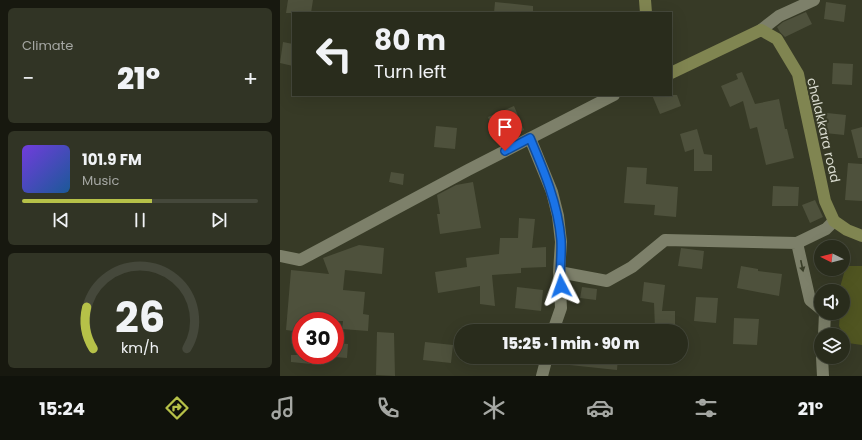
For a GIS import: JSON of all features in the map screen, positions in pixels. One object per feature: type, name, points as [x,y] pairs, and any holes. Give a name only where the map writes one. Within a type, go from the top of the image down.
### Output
[{"type":"main road","points":[[645,0],[646,12]]},
{"type":"main road","points":[[672,73],[761,30]]},
{"type":"main road","name":"chalakkara road","points":[[761,30],[777,39],[798,74],[825,200],[834,220]]},
{"type":"main road","points":[[834,220],[847,230],[862,236]]},
{"type":"street","points":[[761,30],[779,16],[814,0]]},
{"type":"street","points":[[280,256],[300,260],[612,96]]},
{"type":"street","points":[[530,138],[552,192],[558,216],[561,242],[559,272],[561,308],[556,324]]},
{"type":"street","points":[[559,272],[607,281],[632,267],[665,240],[797,243],[826,228],[834,220]]},
{"type":"street","points":[[797,243],[810,300],[814,303]]},
{"type":"street","points":[[542,376],[545,364]]},
{"type":"street","points":[[822,364],[823,376]]},
{"type":"green space","points":[[850,266],[862,266],[862,345],[850,343],[850,328],[840,328],[839,326],[839,320],[850,320],[850,284],[841,284],[843,276],[850,276]]},
{"type":"building","points":[[288,0],[313,0],[311,12],[286,13]]},
{"type":"building","points":[[495,2],[533,6],[533,12],[494,12]]},
{"type":"building","points":[[826,2],[846,5],[844,22],[824,19]]},
{"type":"building","points":[[806,12],[812,24],[785,37],[780,32],[777,27],[783,22]]},
{"type":"building","points":[[283,42],[292,44],[292,66],[280,63]]},
{"type":"building","points":[[833,63],[853,64],[852,85],[832,84]]},
{"type":"building","points":[[742,72],[755,104],[779,99],[785,129],[787,129],[794,158],[766,165],[757,127],[750,129],[743,101],[730,107],[721,86],[738,79],[736,74]]},
{"type":"building","points":[[677,95],[681,106],[660,114],[652,96]]},
{"type":"building","points":[[514,106],[524,130],[498,141],[488,117]]},
{"type":"building","points":[[827,113],[846,115],[844,135],[825,133]]},
{"type":"building","points":[[436,126],[457,128],[455,149],[434,147]]},
{"type":"building","points":[[862,127],[862,158],[858,158],[851,130]]},
{"type":"building","points":[[697,129],[704,154],[712,155],[712,171],[694,171],[694,149],[685,152],[680,134]]},
{"type":"building","points":[[848,163],[862,164],[862,201],[845,200]]},
{"type":"building","points":[[627,167],[647,168],[646,184],[678,187],[676,217],[654,215],[655,205],[624,203]]},
{"type":"building","points":[[391,172],[404,174],[403,185],[389,182]]},
{"type":"building","points":[[473,182],[481,228],[440,234],[437,214],[440,214],[437,195],[456,185]]},
{"type":"building","points":[[773,186],[799,187],[798,206],[772,206]]},
{"type":"building","points":[[815,200],[823,217],[810,223],[802,205]]},
{"type":"building","points":[[519,218],[535,219],[532,248],[546,247],[546,267],[521,268],[521,273],[492,275],[495,306],[480,304],[480,286],[438,293],[435,272],[467,267],[466,258],[499,254],[500,238],[518,238]]},
{"type":"building","points":[[359,245],[384,248],[382,274],[345,270],[343,290],[365,292],[363,314],[369,315],[368,331],[344,329],[344,312],[292,312],[292,331],[286,330],[291,270],[329,274],[323,258]]},
{"type":"building","points":[[681,248],[704,251],[702,269],[678,266]]},
{"type":"building","points":[[741,266],[758,269],[758,271],[782,274],[779,296],[737,288]]},
{"type":"building","points":[[644,282],[665,285],[662,311],[675,311],[675,324],[655,324],[654,303],[642,301]]},
{"type":"building","points":[[517,287],[543,290],[541,311],[515,308]]},
{"type":"building","points":[[582,287],[597,289],[596,300],[580,298]]},
{"type":"building","points":[[696,297],[718,298],[716,323],[694,321]]},
{"type":"building","points":[[734,318],[759,319],[757,345],[733,344]]},
{"type":"building","points":[[377,332],[394,333],[395,376],[376,375]]},
{"type":"building","points":[[425,342],[453,345],[451,363],[423,360]]},
{"type":"building","points":[[344,344],[348,344],[347,358],[344,358]]},
{"type":"building","points":[[560,364],[617,364],[617,370]]},
{"type":"route","points":[[505,151],[530,138],[541,163],[552,192],[553,201],[558,216],[561,242],[559,272],[561,286]]}]
